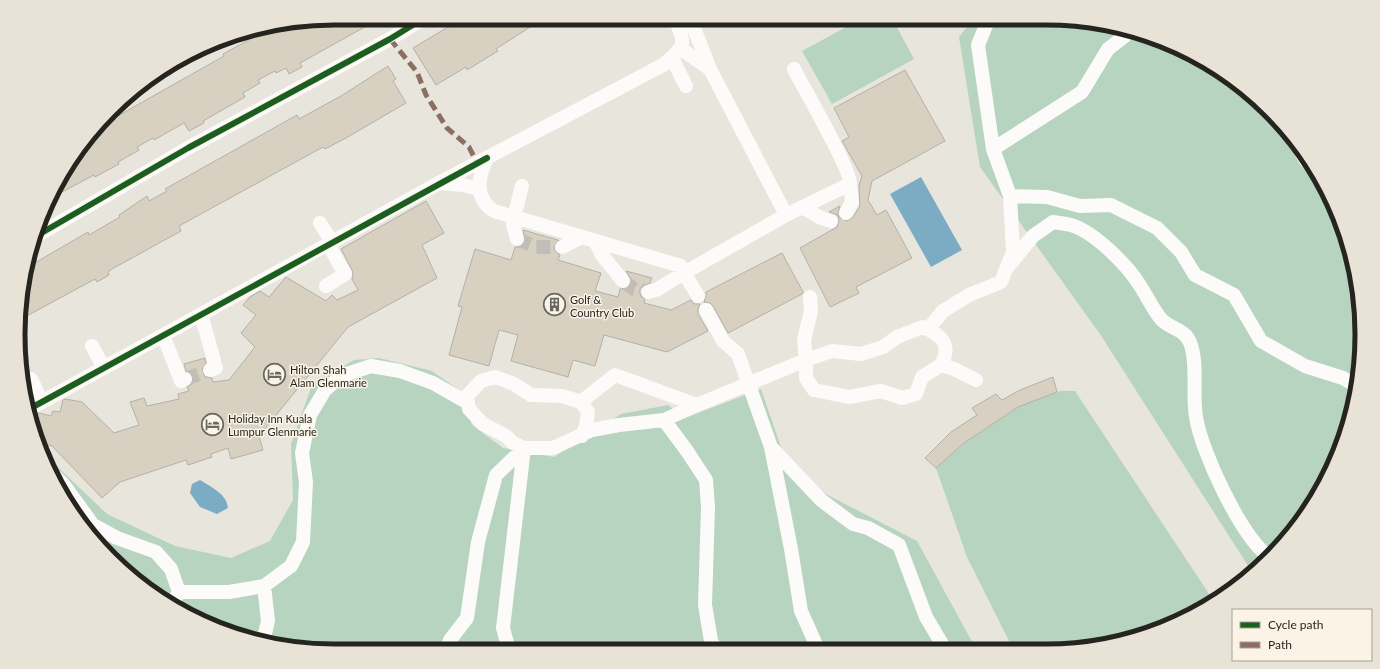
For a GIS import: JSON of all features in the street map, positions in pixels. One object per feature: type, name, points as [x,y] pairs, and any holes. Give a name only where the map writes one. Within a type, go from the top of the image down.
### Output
[{"type":"street","points":[[42,233],[188,148],[390,39],[413,25]]},
{"type":"street","points":[[31,380],[36,405],[439,183],[663,64],[676,53],[683,43],[678,25]]},
{"type":"street","points":[[693,25],[710,69],[786,215]]},
{"type":"street","points":[[928,329],[943,311],[969,295],[1001,282],[1013,252],[1010,196],[993,149],[978,45],[986,25]]},
{"type":"street","points":[[993,149],[1082,92],[1108,49],[1125,36]]},
{"type":"street","points":[[676,53],[710,69]]},
{"type":"street","points":[[676,53],[686,86]]},
{"type":"street","points":[[794,69],[851,180],[852,202],[846,213]]},
{"type":"street","points":[[487,158],[480,173],[479,189],[483,200],[489,208],[514,217],[681,266],[698,296]]},
{"type":"street","points":[[439,183],[463,185],[479,189]]},
{"type":"street","points":[[648,292],[656,290],[786,215],[850,184]]},
{"type":"street","points":[[517,239],[513,225],[522,186]]},
{"type":"street","points":[[1010,196],[1047,197],[1080,206],[1111,205],[1157,228],[1181,252],[1195,275],[1234,295],[1261,341],[1305,366],[1343,378],[1351,382]]},
{"type":"street","points":[[802,207],[822,218],[831,221]]},
{"type":"street","points":[[1007,268],[1033,236],[1053,222],[1075,226],[1103,243],[1132,273],[1162,320],[1182,331],[1190,342],[1193,353],[1196,419],[1208,456],[1221,486],[1239,519],[1259,549],[1264,553]]},
{"type":"street","points":[[320,223],[345,274],[326,286]]},
{"type":"street","points":[[562,247],[588,239]]},
{"type":"street","points":[[588,239],[623,281]]},
{"type":"street","points":[[606,427],[585,407],[562,396],[531,395],[514,384],[496,377],[481,381],[467,396],[469,409],[483,424],[506,436],[513,443],[524,448],[553,448],[582,436],[592,430],[664,420],[806,360],[832,351],[861,354],[884,347],[897,337],[923,327],[937,333],[944,344],[945,357],[941,365],[922,378],[916,394],[902,398],[881,392],[849,397],[814,390],[806,378],[806,360],[804,340],[811,311],[810,297]]},
{"type":"street","points":[[706,310],[723,341],[738,354],[771,447],[791,549],[801,611],[816,644]]},
{"type":"street","points":[[201,314],[216,368],[210,370]]},
{"type":"street","points":[[163,335],[181,381],[184,379]]},
{"type":"street","points":[[92,346],[104,368]]},
{"type":"street","points":[[941,365],[954,369],[976,380]]},
{"type":"street","points":[[179,592],[230,592],[264,586],[291,566],[303,542],[306,482],[302,452],[310,415],[325,390],[341,376],[371,366],[400,371],[433,383],[468,403]]},
{"type":"street","points":[[582,436],[586,426],[585,407],[615,375],[697,405]]},
{"type":"street","points":[[664,420],[706,480],[708,507],[705,606],[713,644]]},
{"type":"street","points":[[771,447],[821,500],[853,524],[868,528],[899,545],[926,617],[942,644]]},
{"type":"street","points":[[507,644],[503,628],[524,448]]},
{"type":"street","points":[[449,644],[467,618],[478,542],[496,474],[524,448]]},
{"type":"street","points":[[64,485],[94,525],[117,538],[156,552],[171,569],[179,592],[175,600]]},
{"type":"street","points":[[264,586],[268,621],[265,636]]},
{"type":"green space","points":[[850,25],[896,25],[914,59],[832,104],[802,51]]},
{"type":"green space","points":[[968,25],[1046,25],[1106,31],[1145,41],[1200,66],[1234,89],[1250,102],[1278,130],[1291,146],[1314,180],[1339,235],[1349,274],[1355,334],[1349,395],[1339,434],[1314,489],[1291,523],[1278,539],[1249,568],[1100,334],[980,167],[959,37]]},
{"type":"green space","points":[[379,358],[432,371],[460,391],[472,425],[503,448],[554,457],[621,414],[668,405],[685,418],[761,389],[782,450],[818,490],[917,541],[973,644],[334,644],[274,638],[235,628],[198,612],[180,603],[146,580],[130,567],[102,539],[89,523],[66,489],[53,463],[107,514],[175,546],[231,558],[270,541],[293,500],[291,444],[312,385],[354,360]]},
{"type":"green space","points":[[1061,391],[1075,391],[1210,596],[1182,612],[1145,628],[1106,638],[1066,643],[1010,644],[967,557],[936,468],[992,422],[1023,404]]},
{"type":"water","points":[[921,177],[962,250],[931,267],[890,194]]},
{"type":"water","points":[[200,480],[222,495],[228,508],[217,514],[200,507],[190,493],[192,484]]},
{"type":"building","points":[[368,25],[300,63],[302,67],[289,74],[286,68],[276,73],[275,71],[258,80],[260,83],[243,93],[245,97],[203,121],[204,123],[189,131],[184,123],[154,140],[153,138],[137,147],[139,150],[118,162],[119,164],[95,177],[94,175],[59,194],[66,180],[89,146],[114,118],[224,56],[223,54],[258,35],[314,26]]},
{"type":"building","points":[[451,25],[533,25],[496,49],[498,51],[467,70],[466,67],[436,85],[413,48]]},
{"type":"building","points":[[388,66],[396,79],[393,81],[406,103],[346,138],[325,149],[323,147],[179,226],[181,231],[112,269],[108,272],[109,275],[97,282],[95,279],[26,316],[34,264],[88,232],[89,235],[120,217],[119,215],[147,196],[149,201],[167,191],[165,189],[297,115],[299,119],[341,96]]},
{"type":"building","points":[[905,70],[945,141],[872,181],[868,200],[877,215],[886,210],[912,258],[856,287],[859,293],[830,307],[800,248],[837,227],[839,219],[837,215],[829,212],[840,206],[838,213],[839,217],[847,221],[853,217],[860,206],[859,186],[862,176],[842,141],[849,137],[834,108]]},
{"type":"building","name":"Hilton Shah Alam Glenmarie","points":[[426,201],[444,233],[422,245],[437,278],[348,327],[259,436],[263,450],[231,459],[228,448],[211,454],[212,457],[188,465],[186,460],[120,482],[102,498],[52,446],[45,444],[36,415],[39,413],[51,416],[53,411],[60,412],[63,400],[65,399],[82,402],[114,433],[139,425],[130,402],[144,398],[147,406],[179,399],[178,394],[189,391],[187,387],[192,384],[193,379],[192,375],[186,371],[184,364],[205,358],[206,363],[202,369],[205,377],[212,378],[213,382],[229,380],[255,347],[241,333],[256,315],[243,305],[250,297],[260,291],[269,297],[286,277],[326,301],[332,295],[337,300],[358,290],[352,279],[352,270],[341,249]]},
{"type":"building","name":"Golf & Country Club","points":[[523,230],[558,240],[554,247],[555,251],[560,255],[558,260],[601,273],[595,291],[618,297],[620,289],[628,288],[631,284],[631,279],[626,271],[652,278],[650,283],[642,286],[640,289],[640,294],[645,300],[644,303],[671,310],[691,300],[694,304],[700,304],[698,314],[708,331],[667,352],[604,335],[595,366],[573,360],[568,377],[511,361],[518,335],[499,330],[489,366],[449,355],[462,307],[458,306],[475,249],[511,260],[515,247],[520,247],[525,241]]},
{"type":"building","points":[[782,253],[803,292],[802,294],[728,333],[713,306],[710,303],[704,302],[706,292]]},
{"type":"building","points":[[1053,377],[1057,392],[1018,407],[964,443],[936,468],[925,458],[951,432],[977,415],[972,408],[996,394],[1002,400],[1020,390]]},
{"type":"tunnel","points":[[517,239],[536,247],[562,247]]},
{"type":"tunnel","points":[[623,281],[634,289],[648,292]]},
{"type":"tunnel","points":[[185,379],[210,370]]},
{"type":"marked path","points":[[390,39],[417,72],[426,95],[447,128],[469,147],[477,163]]},
{"type":"cycle path","points":[[42,233],[188,148],[390,39],[413,25]]},
{"type":"cycle path","points":[[34,406],[487,158]]},
{"type":"place","name":"Golf & Country Club","points":[[555,305]]},
{"type":"place","name":"Hilton Shah Alam Glenmarie","points":[[274,375]]},
{"type":"place","name":"Holiday Inn Kuala Lumpur Glenmarie","points":[[212,424]]}]
